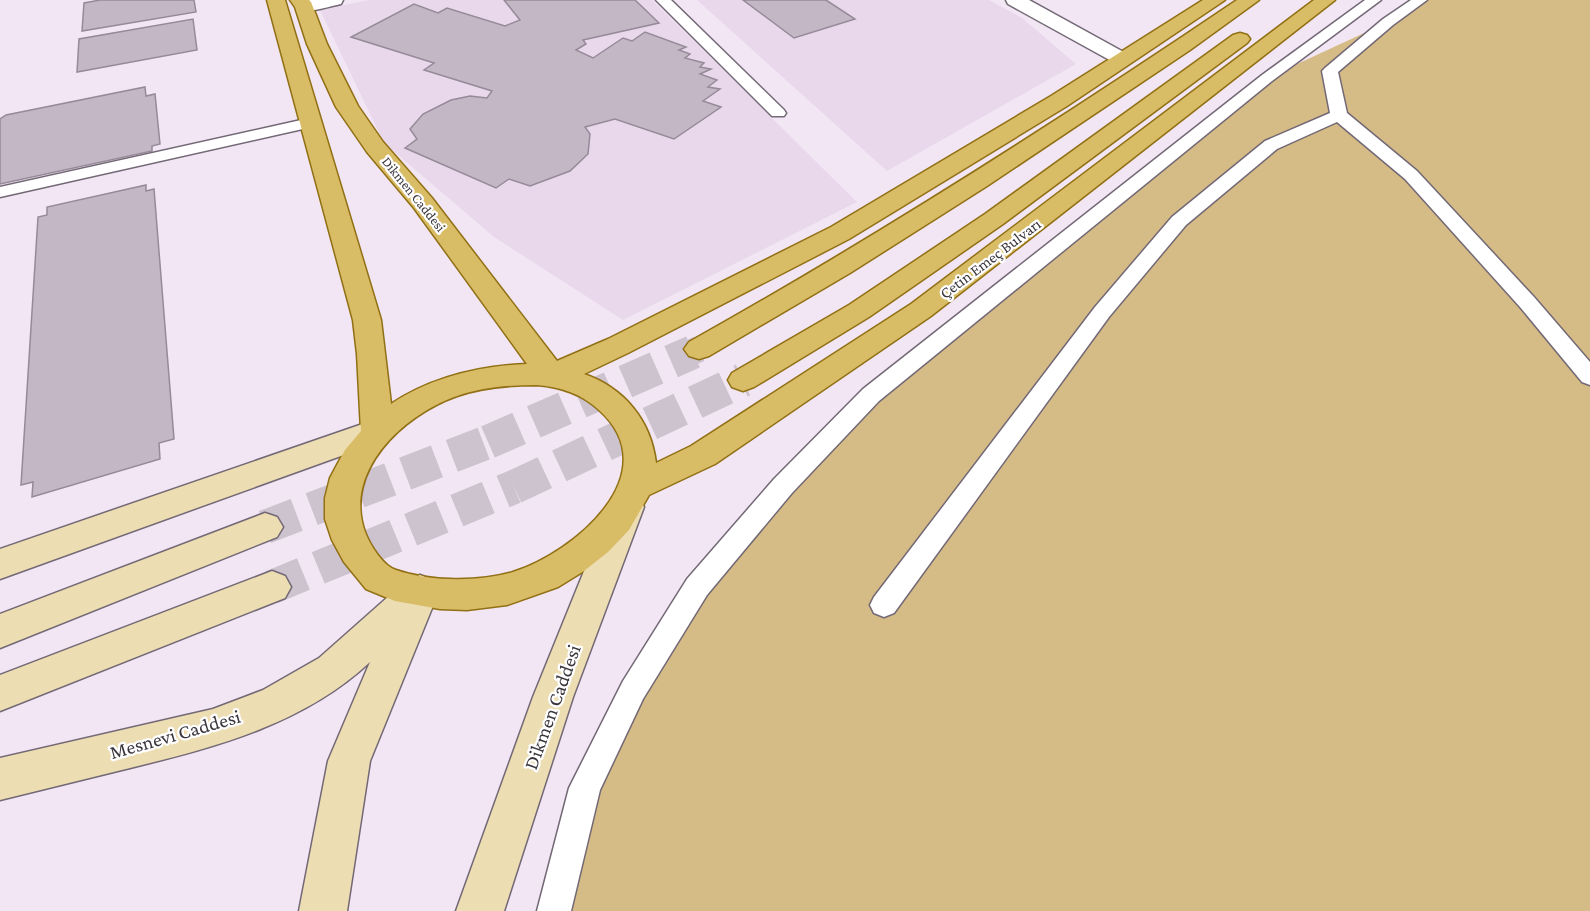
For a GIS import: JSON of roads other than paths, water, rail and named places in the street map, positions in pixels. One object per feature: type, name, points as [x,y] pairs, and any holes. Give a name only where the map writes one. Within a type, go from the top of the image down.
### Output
[{"type":"main road","points":[[552,376],[618,346],[840,233],[1059,101],[1216,0]]},
{"type":"main road","points":[[699,349],[897,233],[1071,123],[1250,0]]},
{"type":"main road","name":"Çetin Emeç Bulvarı","points":[[743,380],[868,305],[994,219],[1295,0]]},
{"type":"main road","name":"Çetin Emeç Bulvarı","points":[[632,496],[703,455],[921,310],[1326,0]]},
{"type":"main road","points":[[0,564],[377,431],[372,354],[367,320],[310,123],[290,4]]},
{"type":"main road","name":"Dikmen Caddesi","points":[[290,4],[317,44],[347,107],[375,147],[423,202],[552,376]]},
{"type":"main road","name":"Dikmen Caddesi","points":[[480,911],[553,697],[632,496],[640,455],[632,426],[613,403],[585,386],[552,376],[493,376],[456,385],[420,400],[377,431],[355,461],[342,494],[344,527],[359,557],[383,582],[420,591],[468,595],[518,586],[566,566],[603,537],[632,496]]},
{"type":"main road","points":[[0,631],[265,527]]},
{"type":"main road","points":[[0,693],[272,588]]},
{"type":"main road","points":[[323,911],[349,761],[420,591]]},
{"type":"main road","name":"Mesnevi Caddesi","points":[[0,779],[213,728],[277,703],[333,671],[420,591]]},
{"type":"street","points":[[290,4],[334,0]]},
{"type":"street","points":[[1015,0],[1122,59]]},
{"type":"lane","points":[[663,0],[778,113]]},
{"type":"lane","points":[[554,911],[585,788],[633,690],[697,587],[783,486],[871,395],[1267,78],[1374,0]]},
{"type":"lane","points":[[1420,0],[1388,22],[1330,71],[1339,115],[1411,175],[1527,302],[1590,377]]},
{"type":"lane","points":[[884,605],[1102,312],[1179,220],[1271,145],[1339,115]]},
{"type":"lane","points":[[0,192],[310,123]]},
{"type":"tunnel","points":[[690,353],[699,349]]},
{"type":"tunnel","points":[[488,442],[693,352]]},
{"type":"tunnel","points":[[514,487],[743,380]]},
{"type":"tunnel","points":[[265,527],[488,442]]},
{"type":"tunnel","points":[[272,587],[514,487]]}]
